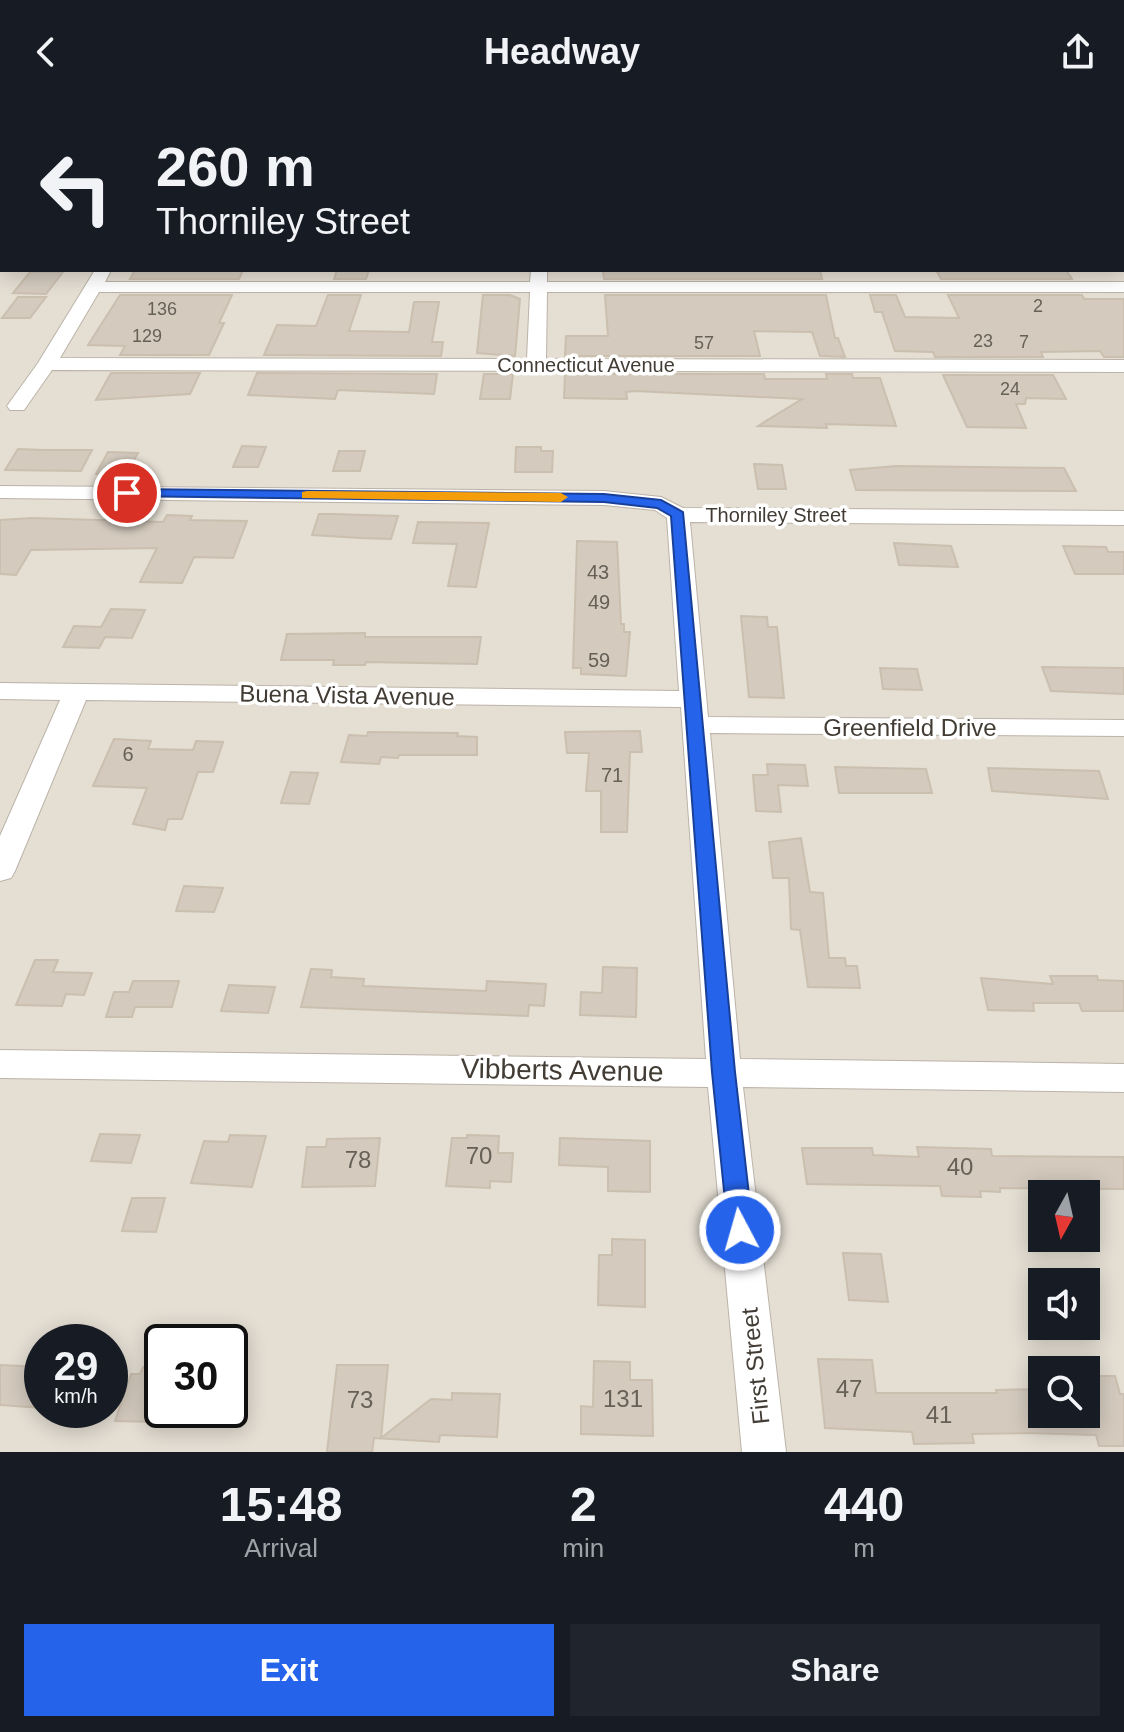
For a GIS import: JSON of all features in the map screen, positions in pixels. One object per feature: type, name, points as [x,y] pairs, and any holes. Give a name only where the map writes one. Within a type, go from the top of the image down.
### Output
[{"type":"street","points":[[17,406],[47,364],[102,272]]},
{"type":"street","points":[[93,287],[539,279],[1124,287]]},
{"type":"street","points":[[536,365],[539,279]]},
{"type":"street","name":"Connecticut Avenue","points":[[47,364],[1124,366]]},
{"type":"street","name":"Thorniley Street","points":[[0,492],[604,498],[661,504],[678,515],[1124,518]]},
{"type":"street","name":"First Street","points":[[678,515],[724,1072],[764,1452]]},
{"type":"street","name":"Buena Vista Avenue","points":[[0,691],[694,712]]},
{"type":"street","points":[[0,871],[76,692]]},
{"type":"street","name":"Greenfield Drive","points":[[694,712],[1124,728]]},
{"type":"street","name":"Vibberts Avenue","points":[[0,1064],[1124,1078]]},
{"type":"shaded area","points":[[0,272],[1124,272],[1124,1452],[0,1452]]},
{"type":"building","points":[[30,272],[63,272],[46,294],[13,293]]},
{"type":"building","points":[[134,272],[242,272],[239,279],[130,279]]},
{"type":"building","points":[[336,272],[368,272],[366,279],[334,279]]},
{"type":"building","points":[[603,272],[820,272],[822,279],[604,279]]},
{"type":"building","points":[[937,272],[1067,272],[1072,279],[941,279]]},
{"type":"building","points":[[120,295],[232,295],[219,323],[224,323],[209,355],[120,355],[125,346],[88,345]]},
{"type":"building","points":[[328,295],[361,295],[349,331],[409,332],[414,302],[439,302],[432,342],[443,342],[441,356],[264,355],[277,325],[316,326]]},
{"type":"building","points":[[483,295],[510,295],[520,299],[515,356],[477,353]]},
{"type":"building","points":[[605,295],[826,295],[835,338],[838,338],[845,357],[820,356],[812,332],[754,331],[760,356],[565,356],[566,336],[608,336]]},
{"type":"building","points":[[870,295],[896,295],[905,317],[959,318],[948,295],[1082,295],[1084,299],[1124,299],[1124,357],[1104,357],[1100,351],[1041,352],[1043,357],[935,357],[933,352],[895,351],[882,312],[875,312]]},
{"type":"building","points":[[18,297],[46,297],[30,318],[2,318]]},
{"type":"building","points":[[111,373],[200,373],[190,394],[96,400]]},
{"type":"building","points":[[257,373],[437,374],[434,394],[338,390],[335,399],[248,395]]},
{"type":"building","points":[[484,374],[513,374],[510,399],[480,399]]},
{"type":"building","points":[[565,374],[764,374],[765,379],[827,379],[826,374],[852,374],[853,378],[880,378],[896,426],[758,426],[802,399],[635,391],[626,392],[627,399],[564,398]]},
{"type":"building","points":[[943,375],[1053,375],[1066,399],[1026,398],[1025,404],[1016,404],[1026,428],[967,427]]},
{"type":"building","points":[[242,446],[266,447],[258,467],[233,467]]},
{"type":"building","points":[[516,447],[541,447],[541,451],[553,451],[552,472],[515,472]]},
{"type":"building","points":[[18,449],[92,450],[81,471],[5,470]]},
{"type":"building","points":[[339,451],[365,451],[360,471],[333,471]]},
{"type":"building","points":[[108,452],[138,453],[126,474],[96,474]]},
{"type":"building","points":[[754,464],[782,465],[786,489],[758,489]]},
{"type":"building","points":[[897,466],[1064,468],[1076,491],[856,490],[850,470]]},
{"type":"building","points":[[319,514],[398,516],[391,539],[312,535]]},
{"type":"building","points":[[167,515],[192,516],[190,520],[247,521],[233,558],[194,557],[182,583],[140,582],[157,548],[31,550],[16,575],[0,574],[0,520],[163,522]]},
{"type":"building","points":[[418,522],[489,523],[476,587],[448,586],[457,544],[413,543]]},
{"type":"building","points":[[577,541],[617,542],[621,624],[624,624],[624,632],[630,632],[626,676],[581,674],[581,668],[573,668]]},
{"type":"building","points":[[894,543],[951,546],[958,567],[899,565]]},
{"type":"building","points":[[1063,546],[1106,547],[1108,552],[1124,552],[1124,574],[1075,574]]},
{"type":"building","points":[[111,609],[145,610],[132,638],[105,637],[99,648],[63,647],[74,626],[101,627]]},
{"type":"building","points":[[741,616],[767,617],[768,627],[777,627],[784,698],[749,697]]},
{"type":"building","points":[[365,633],[365,637],[481,637],[477,664],[366,662],[365,665],[333,665],[334,660],[281,660],[287,634]]},
{"type":"building","points":[[1042,667],[1124,668],[1124,694],[1051,691]]},
{"type":"building","points":[[880,668],[917,669],[922,690],[883,689]]},
{"type":"building","points":[[640,731],[642,752],[630,752],[627,832],[601,832],[601,791],[586,791],[589,753],[567,753],[565,732]]},
{"type":"building","points":[[368,732],[458,733],[457,736],[477,737],[477,755],[399,755],[398,758],[381,757],[379,764],[341,762],[349,735],[367,736]]},
{"type":"building","points":[[114,739],[151,741],[148,749],[193,750],[196,741],[223,742],[213,772],[198,772],[182,819],[168,819],[165,830],[133,824],[147,788],[93,786]]},
{"type":"building","points":[[767,764],[805,765],[808,786],[778,785],[781,812],[756,811],[753,775],[768,775]]},
{"type":"building","points":[[835,767],[926,769],[932,793],[839,793]]},
{"type":"building","points":[[988,768],[1099,771],[1108,799],[992,791]]},
{"type":"building","points":[[291,772],[318,773],[309,804],[281,803]]},
{"type":"building","points":[[801,838],[810,892],[823,893],[829,958],[845,958],[846,966],[857,966],[860,988],[808,987],[800,930],[791,929],[789,878],[773,878],[769,842]]},
{"type":"building","points":[[184,886],[223,888],[214,912],[176,911]]},
{"type":"building","points":[[35,960],[58,960],[53,972],[92,973],[84,995],[66,994],[62,1006],[16,1005]]},
{"type":"building","points":[[603,967],[637,968],[636,1017],[580,1015],[581,992],[602,993]]},
{"type":"building","points":[[311,969],[332,970],[331,977],[364,979],[363,986],[486,991],[487,981],[546,984],[544,1006],[529,1005],[528,1016],[301,1007]]},
{"type":"building","points":[[1050,976],[1097,976],[1098,980],[1124,981],[1124,1011],[1082,1011],[1079,1003],[1033,1003],[1034,1011],[988,1010],[981,978],[1053,984]]},
{"type":"building","points":[[133,981],[179,981],[172,1007],[135,1007],[132,1017],[106,1017],[114,992],[129,992]]},
{"type":"building","points":[[229,985],[275,987],[268,1013],[221,1011]]},
{"type":"building","points":[[100,1134],[140,1135],[131,1163],[91,1161]]},
{"type":"building","points":[[230,1135],[266,1136],[252,1187],[191,1183],[204,1141],[228,1142]]},
{"type":"building","points":[[467,1135],[499,1136],[498,1153],[513,1153],[511,1182],[490,1181],[490,1188],[446,1186],[452,1138],[467,1138]]},
{"type":"building","points":[[380,1138],[375,1186],[302,1187],[307,1147],[326,1147],[327,1139]]},
{"type":"building","points":[[560,1138],[650,1141],[650,1192],[608,1191],[608,1167],[559,1165]]},
{"type":"building","points":[[917,1147],[991,1149],[992,1156],[1124,1157],[1124,1189],[1100,1189],[1100,1180],[1028,1180],[1028,1188],[980,1191],[981,1197],[942,1196],[940,1186],[807,1184],[802,1148],[872,1148],[873,1155],[919,1157]]},
{"type":"building","points":[[132,1198],[165,1198],[156,1232],[122,1231]]},
{"type":"building","points":[[612,1239],[645,1240],[645,1307],[598,1305],[599,1255],[612,1255]]},
{"type":"building","points":[[843,1253],[881,1254],[888,1302],[849,1300]]},
{"type":"building","points":[[818,1359],[872,1360],[876,1393],[997,1393],[996,1390],[1028,1389],[1028,1428],[1100,1428],[1100,1376],[1115,1376],[1120,1394],[1124,1394],[1124,1446],[1099,1446],[1096,1435],[1026,1433],[972,1434],[974,1443],[914,1444],[912,1432],[825,1428]]},
{"type":"building","points":[[594,1361],[630,1362],[630,1380],[652,1380],[653,1436],[581,1434],[581,1406],[593,1407]]},
{"type":"building","points":[[0,1365],[24,1366],[24,1407],[0,1405]]},
{"type":"building","points":[[337,1365],[388,1365],[381,1438],[431,1399],[452,1400],[452,1393],[500,1394],[497,1437],[440,1435],[439,1442],[374,1438],[372,1452],[327,1452]]},
{"type":"building","points":[[144,1367],[144,1422],[128,1421],[128,1383],[131,1374],[140,1374]]},
{"type":"slow traffic","points":[[307,495],[561,497]]},
{"type":"route","points":[[127,493],[604,498],[661,504],[678,515],[740,1230]]}]
